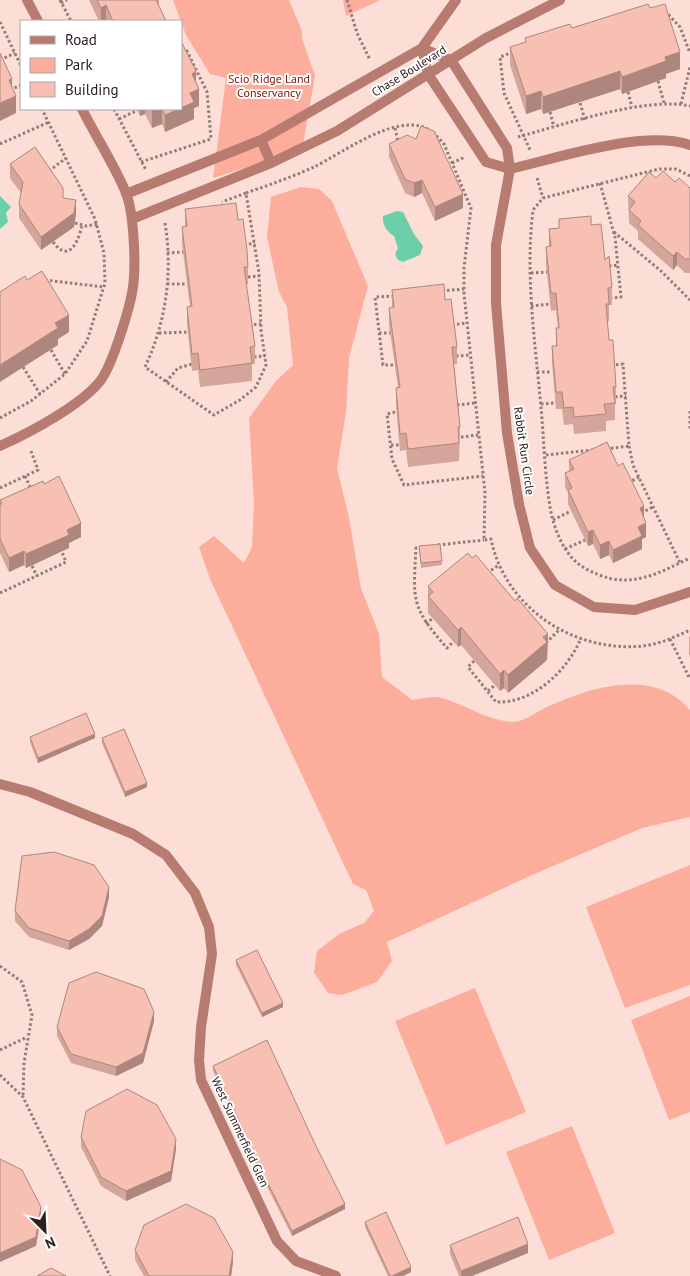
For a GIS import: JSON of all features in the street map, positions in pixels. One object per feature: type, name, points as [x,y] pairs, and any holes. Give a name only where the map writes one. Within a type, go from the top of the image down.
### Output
[{"type":"street","points":[[27,0],[37,20]]},
{"type":"street","name":"Chase Boulevard","points":[[126,194],[261,140],[422,48],[456,0]]},
{"type":"street","name":"Chase Boulevard","points":[[132,219],[270,163],[337,131],[486,38],[560,0]]},
{"type":"street","points":[[422,48],[451,60]]},
{"type":"street","points":[[422,48],[428,74],[486,162],[510,169],[616,144],[675,140],[690,145]]},
{"type":"street","name":"Rabbit Run Circle","points":[[451,60],[507,148],[510,169],[496,245],[496,303],[506,433],[519,504],[530,548],[555,585],[594,608],[635,610],[690,592]]},
{"type":"street","points":[[0,446],[34,430],[74,404],[100,380],[114,354],[133,287],[132,219],[126,194],[83,110]]},
{"type":"street","points":[[261,140],[270,163]]},
{"type":"street","name":"West Summerfield Glen","points":[[0,784],[30,792],[133,834],[166,855],[195,893],[209,927],[212,954],[198,1060],[201,1080],[277,1241],[296,1261],[336,1276]]},
{"type":"path","points":[[67,0],[61,1],[70,20]]},
{"type":"path","points":[[347,0],[357,34],[368,57]]},
{"type":"path","points":[[662,9],[672,16],[680,27],[690,53]]},
{"type":"path","points":[[0,22],[20,64]]},
{"type":"path","points":[[142,162],[211,139],[207,92],[187,50],[182,52]]},
{"type":"path","points":[[515,51],[500,56],[504,93],[525,135],[544,198]]},
{"type":"path","points":[[0,60],[15,53]]},
{"type":"path","points":[[682,104],[690,67]]},
{"type":"path","points":[[194,84],[201,80]]},
{"type":"path","points":[[658,81],[664,103]]},
{"type":"path","points":[[9,90],[20,85]]},
{"type":"path","points":[[628,92],[632,107]]},
{"type":"path","points":[[580,103],[585,120]]},
{"type":"path","points":[[503,142],[632,107],[664,103],[690,106]]},
{"type":"path","points":[[0,418],[32,401],[65,374],[87,341],[104,287],[104,253],[97,224],[43,110]]},
{"type":"path","points":[[114,110],[152,183]]},
{"type":"path","points":[[119,119],[138,110]]},
{"type":"path","points":[[550,112],[554,127]]},
{"type":"path","points":[[0,144],[49,122]]},
{"type":"path","points":[[219,203],[317,166],[374,134],[395,128],[423,126],[434,132],[444,144],[471,208],[465,260],[464,289],[483,476],[484,540]]},
{"type":"path","points":[[395,128],[401,152]]},
{"type":"path","points":[[432,137],[434,132]]},
{"type":"path","points":[[452,163],[479,151]]},
{"type":"path","points":[[44,174],[66,158]]},
{"type":"path","points":[[690,176],[676,170],[659,169],[544,198],[533,210],[531,273],[531,306],[553,520],[566,549],[576,562],[592,572],[605,578],[624,581],[640,580],[690,558]]},
{"type":"path","points":[[600,183],[614,232],[618,265],[621,297],[612,298]]},
{"type":"path","points":[[161,208],[165,223],[167,253],[167,300],[159,333],[145,368],[214,414],[240,400],[256,387],[266,365],[261,324],[259,276],[246,193]]},
{"type":"path","points":[[165,223],[174,220]]},
{"type":"path","points":[[75,223],[97,224]]},
{"type":"path","points":[[53,242],[61,250],[74,248],[78,241],[82,224]]},
{"type":"path","points":[[614,232],[661,271],[690,299]]},
{"type":"path","points":[[244,245],[254,244]]},
{"type":"path","points":[[637,251],[643,244]]},
{"type":"path","points":[[167,253],[183,252]]},
{"type":"path","points":[[661,271],[667,264]]},
{"type":"path","points":[[609,266],[618,265]]},
{"type":"path","points":[[531,273],[547,272]]},
{"type":"path","points":[[248,277],[259,276]]},
{"type":"path","points":[[43,280],[104,287]]},
{"type":"path","points":[[168,284],[186,284]]},
{"type":"path","points":[[434,292],[464,289]]},
{"type":"path","points":[[394,365],[383,366],[375,297],[395,296]]},
{"type":"path","points":[[531,306],[550,304]]},
{"type":"path","points":[[452,325],[467,323]]},
{"type":"path","points":[[250,325],[261,324]]},
{"type":"path","points":[[159,333],[188,332]]},
{"type":"path","points":[[379,333],[390,332]]},
{"type":"path","points":[[51,350],[65,374]]},
{"type":"path","points":[[456,356],[470,355]]},
{"type":"path","points":[[254,357],[265,356]]},
{"type":"path","points":[[166,382],[178,368],[192,364]]},
{"type":"path","points":[[614,365],[623,364],[629,446],[633,465],[680,563]]},
{"type":"path","points":[[24,367],[40,394]]},
{"type":"path","points":[[537,372],[552,372]]},
{"type":"path","points":[[616,397],[626,396]]},
{"type":"path","points":[[457,405],[475,403]]},
{"type":"path","points":[[541,404],[555,403]]},
{"type":"path","points":[[395,412],[387,414],[392,459],[404,485],[483,476]]},
{"type":"path","points":[[690,414],[690,429]]},
{"type":"path","points":[[461,437],[478,435]]},
{"type":"path","points":[[391,445],[400,445]]},
{"type":"path","points":[[546,456],[629,446]]},
{"type":"path","points":[[0,488],[38,470],[31,451]]},
{"type":"path","points":[[25,476],[35,497]]},
{"type":"path","points":[[626,484],[639,478]]},
{"type":"path","points":[[641,514],[653,507]]},
{"type":"path","points":[[553,520],[570,511]]},
{"type":"path","points":[[436,546],[491,539],[499,565],[515,591],[532,611],[560,629],[597,644],[623,647],[644,646],[670,639],[690,630]]},
{"type":"path","points":[[566,549],[585,540]]},
{"type":"path","points":[[426,547],[416,548],[414,579],[415,598],[419,612],[426,624],[447,648],[454,642]]},
{"type":"path","points":[[0,593],[66,562],[62,552]]},
{"type":"path","points":[[480,578],[499,565]]},
{"type":"path","points":[[32,566],[37,576]]},
{"type":"path","points":[[508,596],[515,591]]},
{"type":"path","points":[[527,616],[532,611]]},
{"type":"path","points":[[426,624],[433,618]]},
{"type":"path","points":[[542,645],[560,629]]},
{"type":"path","points":[[474,661],[468,667],[496,702],[505,702],[532,693],[547,683],[564,666],[576,650],[581,638]]},
{"type":"path","points":[[670,639],[690,679]]},
{"type":"path","points":[[488,691],[495,685]]},
{"type":"path","points":[[0,966],[22,982],[32,1015],[24,1063],[23,1097]]},
{"type":"path","points":[[0,1050],[28,1037]]},
{"type":"path","points":[[0,1075],[23,1097],[110,1276]]},
{"type":"green space","name":"Scio Ridge Land Conservancy","points":[[173,0],[289,0],[302,31],[302,38],[315,76],[302,150],[213,178],[226,78],[210,74],[186,35]]},
{"type":"green space","points":[[343,0],[380,0],[346,16]]},
{"type":"green space","points":[[301,187],[319,189],[332,201],[368,286],[349,358],[346,412],[337,468],[349,518],[361,588],[379,634],[382,677],[412,700],[439,697],[504,721],[514,722],[522,720],[566,699],[603,688],[622,685],[641,685],[659,689],[675,697],[690,710],[690,817],[642,828],[532,875],[387,942],[392,961],[377,982],[342,995],[328,993],[314,973],[317,951],[339,934],[364,923],[374,911],[366,890],[353,884],[210,579],[199,547],[214,536],[244,563],[252,547],[254,503],[249,418],[276,381],[293,365],[287,307],[279,292],[267,237],[271,197]]},
{"type":"green space","points":[[690,865],[690,985],[625,1008],[586,907]]},
{"type":"green space","points":[[475,988],[526,1112],[446,1145],[395,1021]]},
{"type":"green space","points":[[690,996],[690,1112],[669,1120],[631,1020]]},
{"type":"green space","points":[[572,1126],[615,1233],[549,1260],[506,1152]]},
{"type":"shaded area","points":[[0,196],[11,207],[6,213],[8,222],[0,229]]},
{"type":"shaded area","points":[[397,211],[403,212],[414,234],[423,246],[420,255],[403,262],[398,260],[395,254],[398,248],[394,236],[383,222],[383,216]]},
{"type":"building","points":[[97,0],[156,0],[166,20],[113,20],[106,5],[101,8]]},
{"type":"building","points":[[648,4],[650,8],[665,4],[680,52],[665,57],[666,61],[622,77],[620,71],[543,97],[541,91],[526,96],[510,47],[526,42],[525,38],[570,24],[572,28]]},
{"type":"building","points":[[182,43],[196,71],[192,74],[199,89],[190,93],[194,102],[182,108]]},
{"type":"building","points":[[0,53],[12,79],[9,80],[16,96],[0,103]]},
{"type":"building","points":[[162,110],[177,110],[165,115]]},
{"type":"building","points":[[421,126],[434,131],[463,194],[435,207],[422,180],[414,183],[405,179],[389,144],[407,135],[416,139]]},
{"type":"building","points":[[35,147],[63,188],[63,198],[76,200],[74,213],[41,237],[19,204],[23,182],[10,164]]},
{"type":"building","points":[[663,171],[675,182],[679,178],[690,188],[690,259],[685,259],[677,252],[673,256],[638,225],[641,221],[629,210],[635,202],[628,196],[649,172],[656,178]]},
{"type":"building","points":[[236,203],[238,220],[243,219],[247,250],[248,267],[244,267],[255,346],[250,347],[252,363],[200,370],[198,353],[192,354],[187,307],[192,306],[182,227],[187,226],[185,209]]},
{"type":"building","points":[[591,216],[591,225],[601,224],[605,260],[609,256],[612,287],[608,288],[609,304],[606,304],[609,340],[613,340],[616,387],[613,387],[615,403],[604,404],[606,414],[574,417],[573,407],[564,408],[562,392],[556,392],[552,346],[557,346],[556,328],[559,328],[556,293],[551,293],[546,247],[551,246],[549,229],[559,228],[559,219]]},
{"type":"building","points":[[42,271],[69,315],[55,323],[58,328],[0,365],[0,292],[25,276],[27,280]]},
{"type":"building","points":[[444,284],[445,300],[451,299],[457,347],[452,347],[460,427],[458,427],[459,443],[408,449],[406,433],[400,434],[396,388],[400,387],[389,308],[394,307],[392,290]]},
{"type":"building","points":[[607,442],[618,466],[623,463],[644,506],[640,508],[646,523],[638,527],[642,536],[613,550],[609,541],[600,545],[593,530],[588,532],[568,490],[572,488],[565,473],[574,469],[569,460]]},
{"type":"building","points":[[59,476],[81,523],[67,530],[69,535],[26,554],[24,551],[9,558],[0,539],[0,504],[2,504],[0,500],[43,481],[44,484]]},
{"type":"building","points":[[440,544],[442,561],[421,563],[419,546]]},
{"type":"building","points":[[468,553],[472,558],[476,555],[515,601],[517,598],[548,634],[543,637],[547,642],[508,675],[504,670],[500,674],[461,627],[458,630],[428,596],[433,592],[428,586]]},
{"type":"building","points":[[86,713],[95,734],[38,758],[30,737]]},
{"type":"building","points":[[124,729],[147,783],[125,792],[102,738]]},
{"type":"building","points":[[54,852],[94,865],[109,887],[102,916],[89,929],[69,941],[29,928],[15,911],[22,856]]},
{"type":"building","points":[[257,950],[283,1003],[262,1013],[236,960]]},
{"type":"building","points":[[96,972],[144,989],[154,1012],[143,1053],[116,1067],[71,1054],[57,1027],[69,983]]},
{"type":"building","points":[[267,1040],[345,1204],[292,1231],[241,1130],[243,1129],[213,1066]]},
{"type":"building","points":[[127,1089],[157,1105],[176,1139],[171,1171],[126,1191],[101,1177],[81,1137],[86,1111]]},
{"type":"building","points":[[0,1159],[22,1170],[41,1207],[36,1237],[0,1253]]},
{"type":"building","points":[[186,1204],[214,1218],[233,1252],[229,1276],[149,1276],[135,1250],[144,1225]]},
{"type":"building","points":[[386,1212],[411,1267],[392,1276],[390,1276],[365,1222]]},
{"type":"building","points":[[518,1217],[528,1244],[461,1271],[450,1245]]},
{"type":"building","points":[[51,1268],[66,1276],[37,1276]]}]
